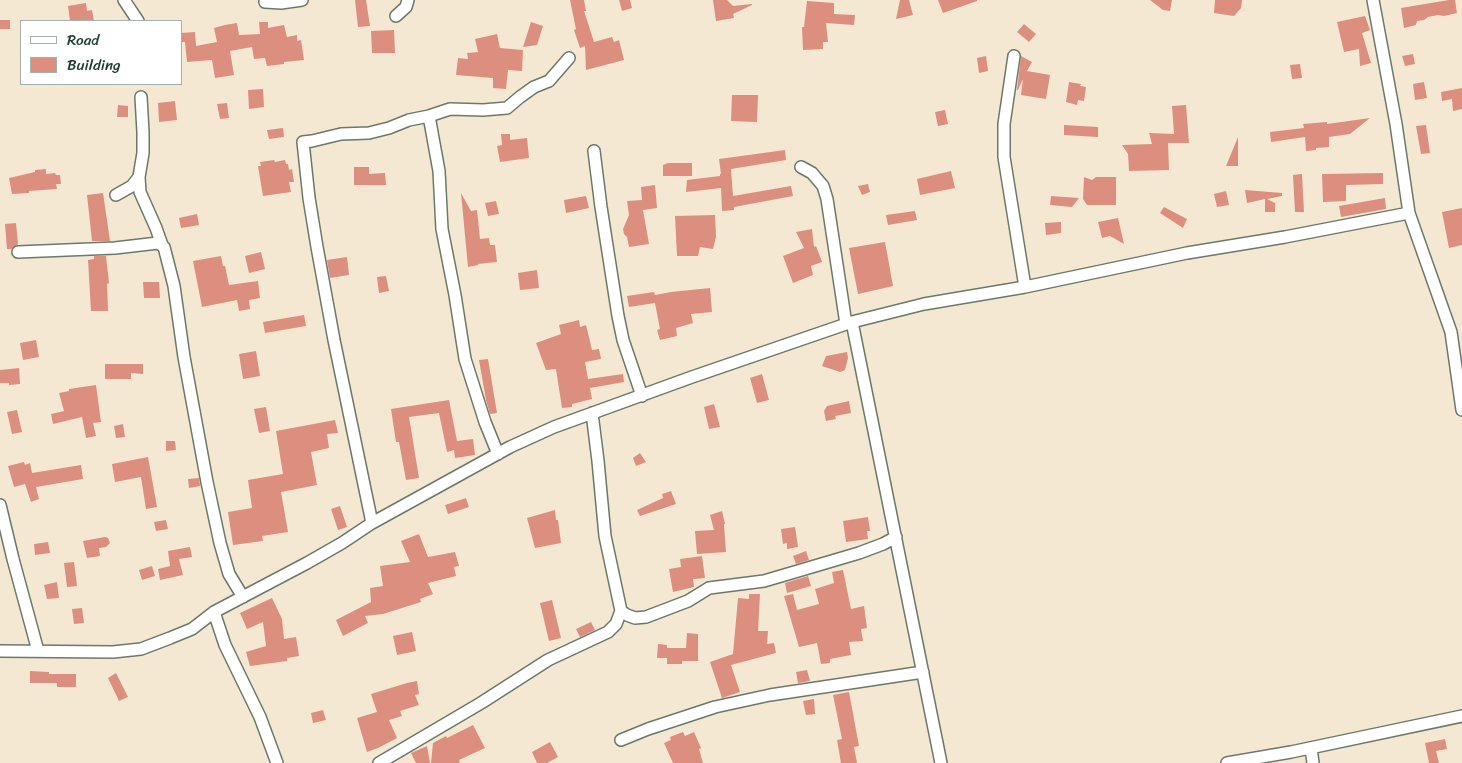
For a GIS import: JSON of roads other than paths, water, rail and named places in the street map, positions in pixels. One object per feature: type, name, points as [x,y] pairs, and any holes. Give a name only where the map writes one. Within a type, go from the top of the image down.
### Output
[{"type":"street","points":[[124,0],[137,20]]},
{"type":"street","points":[[265,2],[281,3],[302,0]]},
{"type":"street","points":[[396,16],[406,6],[408,0]]},
{"type":"street","points":[[1373,0],[1396,124],[1409,213],[1457,331],[1462,410]]},
{"type":"street","points":[[1014,56],[1004,124],[1004,157],[1025,287]]},
{"type":"street","points":[[372,523],[334,340],[317,247],[303,142],[341,134],[389,128],[409,120],[450,109],[483,110],[508,108],[527,92],[549,81],[570,58]]},
{"type":"street","points":[[140,97],[143,146],[139,177],[140,192],[162,245],[166,250],[174,286],[184,356],[220,543],[229,574],[242,597]]},
{"type":"street","points":[[429,116],[439,171],[442,230],[465,359],[485,422],[498,454]]},
{"type":"street","points":[[594,152],[614,293],[623,340],[642,396]]},
{"type":"street","points":[[801,167],[812,173],[823,186],[849,323],[896,537],[941,763]]},
{"type":"street","points":[[116,195],[132,186],[139,177]]},
{"type":"street","points":[[0,652],[113,652],[141,649],[192,629],[214,612],[342,543],[372,523],[510,447],[554,427],[849,323],[924,304],[1025,287],[1188,253],[1285,237],[1409,213]]},
{"type":"street","points":[[18,252],[162,245]]},
{"type":"street","points":[[379,763],[481,704],[548,660],[608,632],[616,624],[620,610],[605,536],[592,414]]},
{"type":"street","points":[[0,505],[38,651]]},
{"type":"street","points":[[620,610],[635,618],[646,617],[688,601],[709,588],[764,581],[859,553],[896,537]]},
{"type":"street","points":[[214,612],[225,645],[260,717],[277,763]]},
{"type":"street","points":[[621,740],[715,707],[770,695],[923,672]]},
{"type":"street","points":[[1227,763],[1311,748],[1462,716]]},
{"type":"street","points":[[1311,748],[1313,763]]}]
